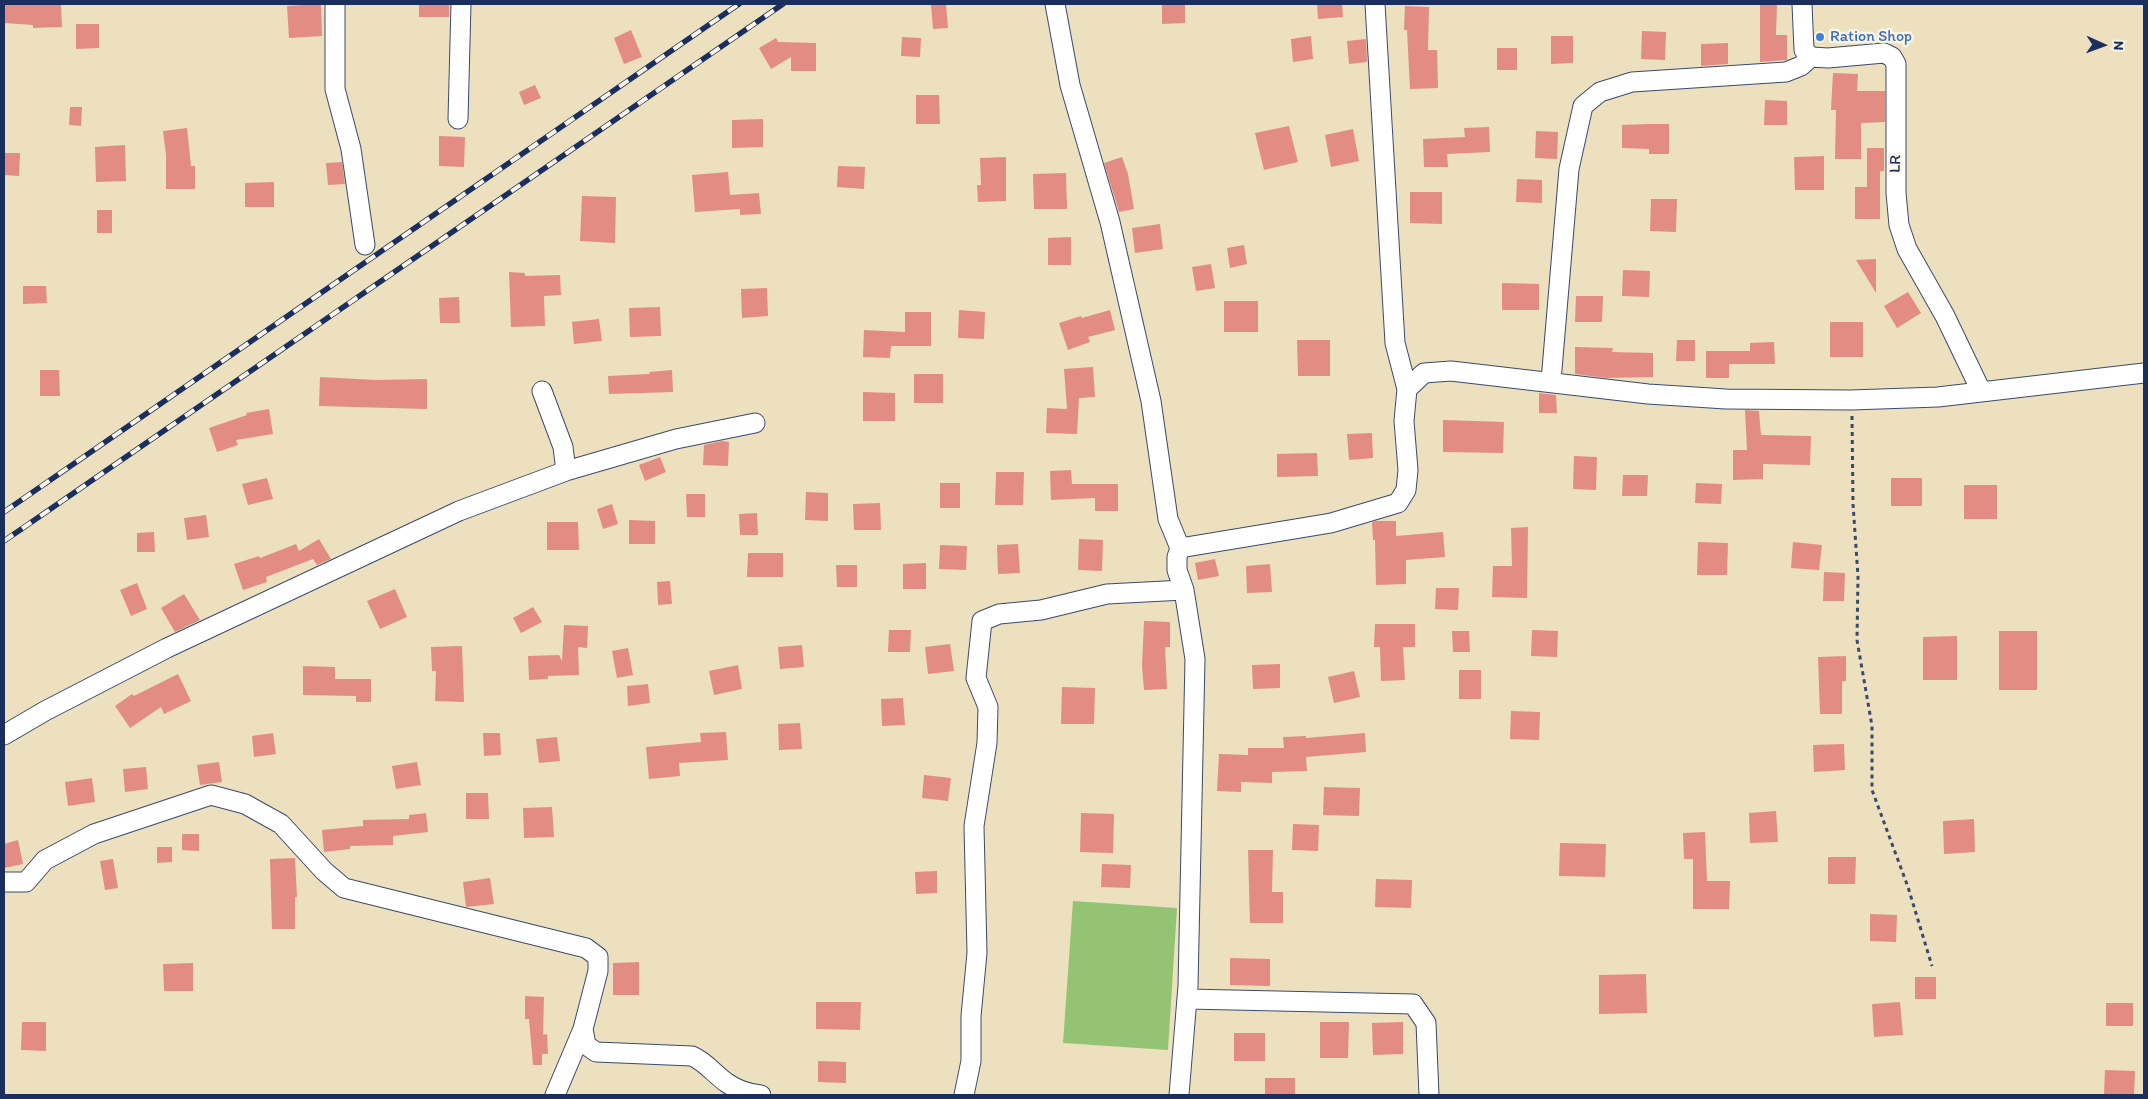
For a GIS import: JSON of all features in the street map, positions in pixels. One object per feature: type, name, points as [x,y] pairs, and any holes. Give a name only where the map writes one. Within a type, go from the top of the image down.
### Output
[{"type":"street","points":[[335,4],[335,89],[351,149],[365,245]]},
{"type":"street","points":[[458,119],[461,4]]},
{"type":"street","points":[[1055,4],[1070,85],[1110,222],[1151,401],[1168,519],[1180,548],[1176,557],[1177,570],[1184,590],[1195,659],[1187,999],[1179,1095]]},
{"type":"street","points":[[1180,548],[1331,523],[1398,503],[1406,490],[1408,470],[1404,421],[1407,388],[1395,343],[1375,4]]},
{"type":"street","points":[[1551,381],[1569,169],[1583,106],[1600,92],[1632,82],[1711,75],[1786,72],[1801,66],[1811,57],[1804,50],[1802,4]]},
{"type":"street","name":"LR","points":[[1811,57],[1828,58],[1884,53],[1892,56],[1896,64],[1896,193],[1899,225],[1907,249],[1945,316],[1980,391]]},
{"type":"street","points":[[1407,388],[1424,373],[1451,371],[1551,381],[1648,394],[1697,397],[1851,400],[1938,397],[2144,373]]},
{"type":"street","points":[[542,390],[562,447],[566,471]]},
{"type":"street","points":[[4,735],[45,711],[167,648],[460,511],[566,471],[676,439],[755,423]]},
{"type":"street","points":[[964,1095],[971,1061],[970,1016],[976,953],[974,826],[987,743],[988,707],[976,678],[982,621],[999,614],[1041,610],[1107,594],[1184,590]]},
{"type":"street","points":[[4,882],[26,882],[45,860],[94,834],[211,795],[245,804],[281,824],[324,871],[344,888],[586,948],[598,958],[598,971],[583,1029],[555,1095]]},
{"type":"street","points":[[1187,999],[1413,1004],[1426,1023],[1429,1095]]},
{"type":"street","points":[[583,1029],[586,1045],[596,1052],[692,1056],[703,1061],[728,1084],[750,1094],[761,1095]]},
{"type":"path","points":[[1851,400],[1858,576],[1857,640],[1872,726],[1872,790],[1908,887],[1932,966]]},
{"type":"green space","points":[[1073,901],[1177,908],[1168,1050],[1063,1043]]},
{"type":"building","points":[[4,4],[61,4],[62,27],[33,28],[33,25],[4,23]]},
{"type":"building","points":[[321,4],[322,36],[289,38],[287,6]]},
{"type":"building","points":[[419,4],[449,4],[449,17],[419,17]]},
{"type":"building","points":[[946,4],[948,28],[933,29],[931,5]]},
{"type":"building","points":[[1162,4],[1185,4],[1185,23],[1162,24]]},
{"type":"building","points":[[1317,4],[1342,4],[1343,17],[1318,19]]},
{"type":"building","points":[[1760,4],[1777,4],[1776,35],[1787,35],[1787,60],[1760,62]]},
{"type":"building","points":[[1405,6],[1429,7],[1428,50],[1437,50],[1438,88],[1410,89],[1407,30],[1404,30]]},
{"type":"building","points":[[76,24],[99,24],[99,48],[76,49]]},
{"type":"building","points":[[631,30],[642,57],[624,64],[614,38]]},
{"type":"building","points":[[1642,31],[1666,32],[1665,60],[1641,59]]},
{"type":"building","points":[[1311,36],[1313,59],[1293,62],[1291,39]]},
{"type":"building","points":[[1551,36],[1573,36],[1573,63],[1551,64]]},
{"type":"building","points":[[902,37],[921,38],[920,57],[901,56]]},
{"type":"building","points":[[776,38],[778,42],[816,43],[816,71],[791,71],[791,57],[771,69],[759,48]]},
{"type":"building","points":[[1366,39],[1367,62],[1349,64],[1347,41]]},
{"type":"building","points":[[1728,43],[1728,64],[1701,66],[1701,44]]},
{"type":"building","points":[[1497,48],[1517,48],[1517,70],[1497,70]]},
{"type":"building","points":[[1833,73],[1858,74],[1857,91],[1885,91],[1885,122],[1861,123],[1861,159],[1835,159],[1836,110],[1831,110]]},
{"type":"building","points":[[535,85],[541,98],[524,105],[519,92]]},
{"type":"building","points":[[916,95],[939,95],[940,124],[916,124]]},
{"type":"building","points":[[1765,100],[1787,101],[1787,125],[1764,125]]},
{"type":"building","points":[[70,107],[82,107],[81,126],[69,125]]},
{"type":"building","points":[[763,119],[763,147],[732,148],[732,120]]},
{"type":"building","points":[[1669,124],[1669,154],[1649,154],[1649,149],[1622,148],[1622,125]]},
{"type":"building","points":[[1289,126],[1298,162],[1264,170],[1255,133]]},
{"type":"building","points":[[1489,127],[1490,152],[1447,154],[1448,167],[1424,167],[1423,139],[1465,137],[1464,128]]},
{"type":"building","points":[[187,128],[191,166],[195,166],[195,189],[166,189],[166,155],[163,131]]},
{"type":"building","points":[[1353,129],[1359,161],[1331,167],[1325,135]]},
{"type":"building","points":[[1536,131],[1558,132],[1557,159],[1535,158]]},
{"type":"building","points":[[439,136],[465,137],[464,167],[439,166]]},
{"type":"building","points":[[125,145],[126,181],[96,182],[95,147]]},
{"type":"building","points":[[1867,148],[1884,148],[1884,171],[1880,171],[1880,219],[1855,219],[1855,187],[1867,187]]},
{"type":"building","points":[[4,153],[20,153],[19,176],[4,175]]},
{"type":"building","points":[[1824,156],[1824,190],[1795,190],[1794,157]]},
{"type":"building","points":[[1006,157],[1006,201],[978,202],[977,185],[981,185],[980,158]]},
{"type":"building","points":[[1122,157],[1128,174],[1134,209],[1119,212],[1104,163]]},
{"type":"building","points":[[342,162],[345,184],[328,185],[326,163]]},
{"type":"building","points":[[838,166],[865,167],[864,189],[837,187]]},
{"type":"building","points":[[728,172],[730,195],[759,193],[761,214],[740,215],[740,209],[695,212],[692,175]]},
{"type":"building","points":[[1066,173],[1067,209],[1034,209],[1033,174]]},
{"type":"building","points":[[1517,179],[1542,180],[1542,203],[1516,202]]},
{"type":"building","points":[[274,182],[274,207],[245,207],[245,183]]},
{"type":"building","points":[[1410,192],[1442,192],[1442,224],[1410,223]]},
{"type":"building","points":[[582,196],[616,197],[615,243],[580,241]]},
{"type":"building","points":[[1651,199],[1677,199],[1676,232],[1650,231]]},
{"type":"building","points":[[97,210],[112,210],[112,233],[97,233]]},
{"type":"building","points":[[1160,224],[1163,249],[1135,253],[1132,228]]},
{"type":"building","points":[[1071,237],[1071,265],[1048,265],[1048,238]]},
{"type":"building","points":[[1244,245],[1247,264],[1230,268],[1227,248]]},
{"type":"building","points":[[1876,259],[1876,293],[1856,260]]},
{"type":"building","points":[[1211,264],[1215,288],[1196,291],[1192,267]]},
{"type":"building","points":[[1623,270],[1650,271],[1649,297],[1622,296]]},
{"type":"building","points":[[509,272],[525,273],[525,276],[560,275],[561,295],[544,296],[545,326],[511,327]]},
{"type":"building","points":[[1502,283],[1539,284],[1539,310],[1502,310]]},
{"type":"building","points":[[23,286],[46,286],[47,303],[23,304]]},
{"type":"building","points":[[767,288],[768,316],[742,318],[741,289]]},
{"type":"building","points":[[1908,292],[1921,313],[1897,328],[1884,306]]},
{"type":"building","points":[[1576,296],[1603,296],[1602,322],[1575,322]]},
{"type":"building","points":[[459,297],[460,323],[440,323],[439,298]]},
{"type":"building","points":[[1224,301],[1258,301],[1258,332],[1224,332]]},
{"type":"building","points":[[660,307],[661,336],[630,337],[629,308]]},
{"type":"building","points":[[959,310],[985,312],[984,339],[958,338]]},
{"type":"building","points":[[1110,310],[1115,330],[1088,337],[1090,342],[1068,350],[1059,323]]},
{"type":"building","points":[[905,312],[931,312],[931,346],[891,346],[890,358],[863,357],[864,330],[905,332]]},
{"type":"building","points":[[599,319],[602,341],[574,344],[572,322]]},
{"type":"building","points":[[1830,322],[1863,322],[1863,357],[1830,357]]},
{"type":"building","points":[[1297,340],[1330,340],[1330,376],[1298,376]]},
{"type":"building","points":[[1677,340],[1695,340],[1695,361],[1676,361]]},
{"type":"building","points":[[1774,342],[1775,364],[1729,364],[1729,378],[1706,378],[1706,351],[1750,351],[1750,343]]},
{"type":"building","points":[[1575,347],[1613,348],[1612,352],[1653,353],[1653,377],[1606,378],[1575,374]]},
{"type":"building","points":[[1093,367],[1095,397],[1079,398],[1077,434],[1046,433],[1047,408],[1067,409],[1064,369]]},
{"type":"building","points":[[40,370],[59,370],[60,396],[40,396]]},
{"type":"building","points":[[672,370],[673,392],[609,394],[608,376],[650,374],[649,372]]},
{"type":"building","points":[[914,374],[943,374],[943,403],[914,403]]},
{"type":"building","points":[[320,377],[376,380],[427,379],[427,409],[319,406]]},
{"type":"building","points":[[863,392],[895,393],[895,421],[863,421]]},
{"type":"building","points":[[1539,393],[1556,395],[1557,413],[1539,413]]},
{"type":"building","points":[[269,409],[273,434],[236,440],[238,445],[217,452],[209,428],[247,415],[246,413]]},
{"type":"building","points":[[1745,410],[1759,411],[1761,435],[1811,436],[1810,465],[1763,464],[1763,479],[1733,480],[1733,450],[1747,450]]},
{"type":"building","points":[[1443,420],[1504,422],[1503,453],[1443,452]]},
{"type":"building","points":[[1372,433],[1373,458],[1349,460],[1347,434]]},
{"type":"building","points":[[722,441],[729,442],[728,466],[703,465],[704,445]]},
{"type":"building","points":[[1317,453],[1318,476],[1277,477],[1277,454]]},
{"type":"building","points":[[1574,456],[1597,457],[1596,490],[1573,489]]},
{"type":"building","points":[[660,457],[666,472],[645,481],[639,465]]},
{"type":"building","points":[[1071,470],[1072,484],[1118,484],[1118,511],[1095,511],[1095,498],[1051,500],[1050,471]]},
{"type":"building","points":[[996,472],[1024,472],[1023,505],[995,505]]},
{"type":"building","points":[[1623,475],[1648,475],[1647,496],[1622,496]]},
{"type":"building","points":[[267,478],[273,499],[248,505],[242,484]]},
{"type":"building","points":[[1891,478],[1922,478],[1922,506],[1891,506]]},
{"type":"building","points":[[940,483],[960,483],[960,508],[940,508]]},
{"type":"building","points":[[1696,483],[1722,484],[1721,504],[1695,503]]},
{"type":"building","points":[[1964,485],[1997,485],[1997,519],[1964,519]]},
{"type":"building","points":[[806,492],[828,493],[828,521],[805,520]]},
{"type":"building","points":[[686,494],[705,494],[705,517],[687,517]]},
{"type":"building","points":[[880,503],[881,530],[854,530],[853,504]]},
{"type":"building","points":[[612,504],[618,524],[603,529],[597,509]]},
{"type":"building","points":[[757,513],[758,535],[740,535],[739,514]]},
{"type":"building","points":[[206,515],[209,537],[187,540],[184,518]]},
{"type":"building","points":[[629,520],[655,521],[655,544],[629,544]]},
{"type":"building","points":[[1396,521],[1396,536],[1443,532],[1445,557],[1406,560],[1406,584],[1376,585],[1375,540],[1373,540],[1372,522]]},
{"type":"building","points":[[547,522],[578,522],[579,550],[547,550]]},
{"type":"building","points":[[1528,527],[1527,598],[1492,597],[1493,566],[1512,566],[1511,528]]},
{"type":"building","points":[[154,532],[155,552],[137,552],[137,533]]},
{"type":"building","points":[[319,539],[331,559],[317,565],[313,559],[266,577],[267,582],[243,590],[234,564],[259,556],[260,558],[296,544],[299,551]]},
{"type":"building","points":[[1079,539],[1103,540],[1102,571],[1078,570]]},
{"type":"building","points":[[1698,542],[1728,543],[1727,575],[1697,575]]},
{"type":"building","points":[[1793,542],[1822,545],[1819,570],[1791,568]]},
{"type":"building","points":[[1018,544],[1020,573],[998,574],[997,545]]},
{"type":"building","points":[[940,545],[967,546],[966,570],[939,569]]},
{"type":"building","points":[[748,553],[783,553],[783,577],[747,577]]},
{"type":"building","points":[[1215,559],[1219,576],[1198,580],[1195,563]]},
{"type":"building","points":[[926,563],[926,589],[903,589],[903,564]]},
{"type":"building","points":[[1270,564],[1272,592],[1247,593],[1246,566]]},
{"type":"building","points":[[836,565],[857,565],[857,587],[837,587]]},
{"type":"building","points":[[1824,572],[1845,573],[1844,601],[1823,601]]},
{"type":"building","points":[[670,581],[672,604],[658,605],[657,582]]},
{"type":"building","points":[[137,583],[147,609],[131,616],[120,590]]},
{"type":"building","points":[[1436,588],[1459,588],[1458,610],[1435,609]]},
{"type":"building","points":[[395,589],[407,617],[380,629],[367,601]]},
{"type":"building","points":[[184,594],[200,620],[175,632],[161,608]]},
{"type":"building","points":[[533,607],[542,622],[521,633],[513,618]]},
{"type":"building","points":[[1144,621],[1170,622],[1170,647],[1165,647],[1167,689],[1144,690],[1142,666]]},
{"type":"building","points":[[1375,624],[1415,624],[1415,647],[1403,647],[1405,680],[1381,681],[1380,647],[1374,647]]},
{"type":"building","points":[[564,625],[588,626],[587,648],[578,647],[579,675],[548,676],[548,679],[529,680],[528,656],[559,655],[562,661]]},
{"type":"building","points":[[889,630],[911,630],[910,652],[888,652]]},
{"type":"building","points":[[1532,630],[1558,631],[1557,657],[1531,656]]},
{"type":"building","points":[[1452,631],[1469,631],[1470,652],[1453,652]]},
{"type":"building","points":[[1999,631],[2037,631],[2037,690],[1999,690]]},
{"type":"building","points":[[1957,636],[1957,680],[1923,680],[1923,637]]},
{"type":"building","points":[[950,644],[954,671],[928,674],[925,647]]},
{"type":"building","points":[[802,645],[804,667],[780,669],[778,647]]},
{"type":"building","points":[[462,646],[464,702],[435,701],[436,671],[432,671],[431,647]]},
{"type":"building","points":[[628,648],[633,675],[617,678],[612,651]]},
{"type":"building","points":[[1846,656],[1846,681],[1842,681],[1842,714],[1820,714],[1818,657]]},
{"type":"building","points":[[1280,664],[1280,688],[1253,689],[1252,665]]},
{"type":"building","points":[[738,665],[742,689],[714,695],[709,671]]},
{"type":"building","points":[[303,666],[335,667],[335,679],[371,679],[371,702],[356,702],[356,696],[303,695]]},
{"type":"building","points":[[1459,670],[1481,670],[1481,699],[1459,699]]},
{"type":"building","points":[[1354,671],[1360,697],[1334,703],[1328,677]]},
{"type":"building","points":[[178,674],[191,701],[164,714],[161,707],[130,728],[115,706],[132,694],[134,696]]},
{"type":"building","points":[[648,684],[650,703],[628,706],[627,686]]},
{"type":"building","points":[[1062,687],[1095,688],[1094,724],[1061,724]]},
{"type":"building","points":[[903,698],[905,725],[882,726],[881,699]]},
{"type":"building","points":[[1511,711],[1540,712],[1539,740],[1510,739]]},
{"type":"building","points":[[800,723],[802,749],[779,750],[778,724]]},
{"type":"building","points":[[726,732],[728,760],[679,763],[680,776],[649,779],[646,747],[701,742],[700,733]]},
{"type":"building","points":[[273,733],[276,754],[254,757],[252,736]]},
{"type":"building","points":[[483,733],[500,733],[501,755],[484,756]]},
{"type":"building","points":[[1365,733],[1366,752],[1306,757],[1307,771],[1272,772],[1272,783],[1241,782],[1241,792],[1217,791],[1219,754],[1248,755],[1248,748],[1284,748],[1283,737],[1306,736],[1306,738]]},
{"type":"building","points":[[557,737],[560,761],[539,763],[536,739]]},
{"type":"building","points":[[1844,744],[1845,770],[1814,772],[1813,745]]},
{"type":"building","points":[[219,762],[222,782],[200,785],[197,765]]},
{"type":"building","points":[[417,762],[421,785],[396,789],[392,766]]},
{"type":"building","points":[[146,767],[148,789],[125,792],[123,769]]},
{"type":"building","points":[[924,775],[951,778],[948,801],[922,798]]},
{"type":"building","points":[[92,778],[95,802],[68,806],[65,782]]},
{"type":"building","points":[[1324,787],[1360,788],[1359,816],[1323,815]]},
{"type":"building","points":[[466,793],[488,793],[489,819],[466,819]]},
{"type":"building","points":[[552,807],[554,837],[524,838],[523,808]]},
{"type":"building","points":[[1776,811],[1778,842],[1750,843],[1749,813]]},
{"type":"building","points":[[426,813],[428,832],[393,836],[393,845],[350,846],[350,849],[324,852],[322,830],[363,826],[363,820],[409,819],[409,815]]},
{"type":"building","points":[[1081,813],[1114,814],[1113,853],[1080,852]]},
{"type":"building","points":[[1974,819],[1975,852],[1944,854],[1943,821]]},
{"type":"building","points":[[1293,824],[1319,825],[1318,851],[1292,850]]},
{"type":"building","points":[[1705,832],[1707,881],[1730,881],[1729,909],[1693,909],[1693,859],[1684,859],[1683,833]]},
{"type":"building","points":[[182,834],[199,834],[199,851],[182,850]]},
{"type":"building","points":[[18,840],[23,864],[4,868],[4,844]]},
{"type":"building","points":[[1560,843],[1606,844],[1605,877],[1559,876]]},
{"type":"building","points":[[157,847],[172,847],[172,862],[157,863]]},
{"type":"building","points":[[1248,850],[1273,850],[1272,892],[1283,892],[1283,923],[1250,923]]},
{"type":"building","points":[[1828,857],[1856,857],[1855,884],[1828,884]]},
{"type":"building","points":[[295,858],[297,897],[295,897],[295,929],[272,929],[270,859]]},
{"type":"building","points":[[113,859],[118,888],[105,890],[100,861]]},
{"type":"building","points":[[1102,864],[1131,865],[1130,888],[1101,887]]},
{"type":"building","points":[[937,871],[937,893],[916,894],[915,872]]},
{"type":"building","points":[[490,878],[494,904],[466,907],[463,882]]},
{"type":"building","points":[[1376,879],[1412,880],[1411,908],[1375,907]]},
{"type":"building","points":[[1870,914],[1897,915],[1896,942],[1870,941]]},
{"type":"building","points":[[1230,958],[1270,959],[1270,986],[1230,985]]},
{"type":"building","points":[[639,962],[639,995],[613,995],[613,963]]},
{"type":"building","points":[[193,963],[193,991],[164,991],[163,964]]},
{"type":"building","points":[[1646,974],[1647,1013],[1599,1014],[1599,975]]},
{"type":"building","points":[[1915,977],[1936,977],[1936,999],[1915,999]]},
{"type":"building","points":[[525,996],[544,997],[543,1035],[547,1034],[548,1054],[542,1054],[542,1065],[533,1065],[529,1019],[525,1019]]},
{"type":"building","points":[[816,1002],[861,1002],[860,1030],[816,1029]]},
{"type":"building","points":[[1900,1002],[1903,1035],[1874,1037],[1872,1004]]},
{"type":"building","points":[[2106,1003],[2133,1003],[2133,1026],[2106,1026]]},
{"type":"building","points":[[22,1022],[46,1022],[46,1051],[21,1050]]},
{"type":"building","points":[[1320,1022],[1349,1022],[1348,1058],[1320,1058]]},
{"type":"building","points":[[1403,1022],[1403,1054],[1373,1055],[1372,1023]]},
{"type":"building","points":[[1234,1033],[1265,1033],[1265,1061],[1234,1061]]},
{"type":"building","points":[[818,1061],[846,1062],[846,1083],[818,1082]]},
{"type":"building","points":[[2105,1070],[2135,1071],[2134,1095],[2104,1095]]},
{"type":"building","points":[[1265,1078],[1295,1078],[1295,1095],[1265,1095]]},
{"type":"railway","points":[[4,512],[739,4]]},
{"type":"railway","points":[[4,541],[783,4]]},
{"type":"place","name":"Ration Shop","points":[[1820,37]]}]
